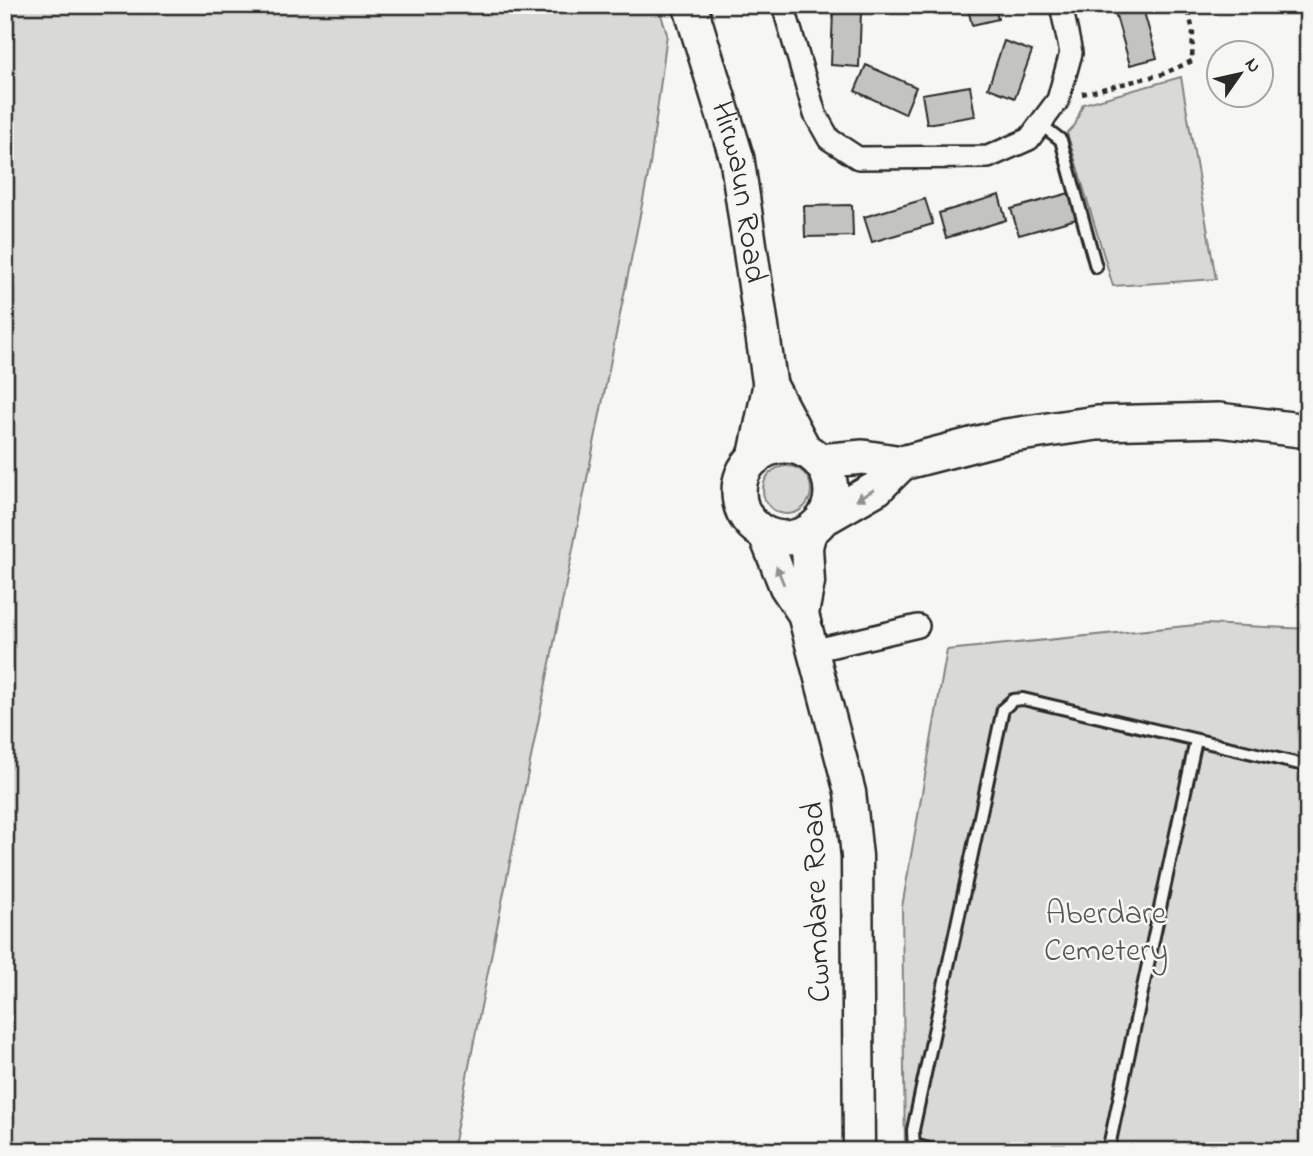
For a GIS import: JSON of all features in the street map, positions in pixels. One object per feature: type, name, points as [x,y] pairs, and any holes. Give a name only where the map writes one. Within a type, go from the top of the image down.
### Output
[{"type":"main road","name":"Hirwaun Road","points":[[690,5],[737,159],[770,384],[755,458]]},
{"type":"main road","name":"Hirwaun Road","points":[[770,384],[812,456]]},
{"type":"main road","points":[[902,463],[877,488],[817,525],[785,538],[763,532],[751,522],[740,498],[740,485],[745,470],[755,458],[776,447],[812,456],[863,457],[902,463],[1006,436],[1097,423],[1219,420],[1308,431]]},
{"type":"main road","points":[[812,456],[830,482],[831,493],[817,525]]},
{"type":"main road","name":"Cwmdare Road","points":[[803,614],[809,582],[807,547],[817,525]]},
{"type":"main road","name":"Cwmdare Road","points":[[763,532],[785,587],[803,614],[850,792],[857,856],[859,1151]]},
{"type":"street","points":[[783,5],[815,114],[830,139],[858,158],[988,157],[1029,139],[1058,100],[1071,53],[1061,5]]},
{"type":"street","points":[[812,651],[918,626]]},
{"type":"lane","points":[[1040,124],[1061,140],[1096,267]]},
{"type":"lane","points":[[937,1151],[914,1148],[913,1130],[1003,709],[1013,700],[1023,699],[1308,766]]},
{"type":"lane","points":[[1108,1151],[1196,740]]},
{"type":"path","points":[[1058,100],[1163,74],[1192,61],[1193,31],[1187,5]]},
{"type":"green space","points":[[5,5],[658,5],[667,34],[650,165],[452,1151],[5,1151]]},
{"type":"green space","points":[[1181,77],[1216,279],[1113,286],[1067,133],[1075,125],[1083,104]]},
{"type":"green space","points":[[787,466],[804,473],[811,490],[804,507],[787,514],[770,507],[763,490],[770,473]]},
{"type":"green space","name":"Aberdare Cemetery","points":[[1206,624],[1308,629],[1308,1151],[905,1151],[902,907],[947,650]]},
{"type":"building","points":[[967,5],[994,5],[998,19],[972,25]]},
{"type":"building","points":[[1113,5],[1142,5],[1157,58],[1130,65]]},
{"type":"building","points":[[833,11],[861,12],[859,67],[831,65]]},
{"type":"building","points":[[1004,41],[1032,51],[1015,98],[988,88]]},
{"type":"building","points":[[866,65],[916,87],[905,114],[855,91]]},
{"type":"building","points":[[970,86],[975,116],[927,124],[922,94]]},
{"type":"building","points":[[1073,192],[1080,218],[1019,235],[1011,209]]},
{"type":"building","points":[[999,195],[1006,220],[946,238],[939,213]]},
{"type":"building","points":[[925,199],[933,224],[872,242],[864,217]]},
{"type":"building","points":[[852,205],[853,236],[805,237],[804,206]]}]
